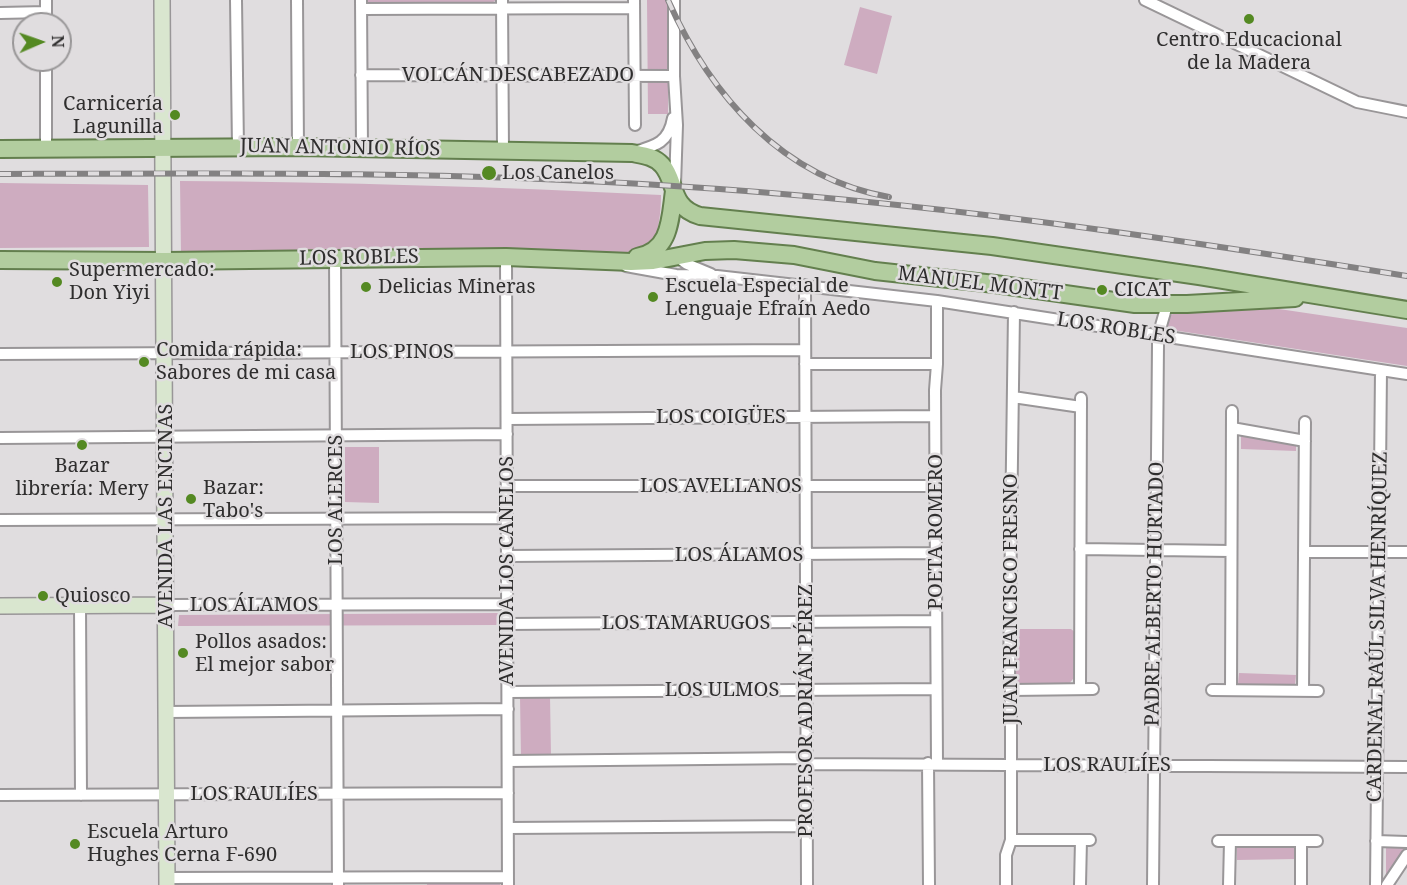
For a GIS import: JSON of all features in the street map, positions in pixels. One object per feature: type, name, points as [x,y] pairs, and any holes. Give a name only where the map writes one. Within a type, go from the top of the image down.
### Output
[{"type":"main road","name":"JUAN ANTONIO RÍOS","points":[[0,148],[362,147],[632,153],[656,160],[664,166],[671,184]]},
{"type":"main road","points":[[671,184],[667,230],[669,245],[676,256]]},
{"type":"main road","name":"MANUEL MONTT","points":[[671,184],[684,207],[700,216],[983,245],[1407,309]]},
{"type":"main road","points":[[603,260],[652,253],[660,245],[667,230]]},
{"type":"main road","name":"MANUEL MONTT","points":[[603,260],[653,261],[718,250],[772,253],[875,271],[995,284],[1121,303],[1167,305],[1323,296]]},
{"type":"main road","name":"LOS ROBLES","points":[[0,260],[165,261],[506,257],[603,260]]},
{"type":"street","points":[[46,0],[46,12]]},
{"type":"street","name":"AVENIDA LAS ENCINAS","points":[[162,0],[167,882]]},
{"type":"street","points":[[236,0],[238,147]]},
{"type":"street","points":[[297,0],[298,147]]},
{"type":"street","points":[[671,184],[677,131],[674,0]]},
{"type":"street","points":[[1145,0],[1357,102],[1407,112]]},
{"type":"street","points":[[502,4],[502,150]]},
{"type":"street","points":[[362,147],[361,5],[634,4],[635,125]]},
{"type":"street","points":[[46,72],[46,148]]},
{"type":"street","name":"VOLCÁN DESCABEZADO","points":[[361,75],[674,75]]},
{"type":"street","points":[[632,153],[654,146],[665,138],[670,131],[675,103]]},
{"type":"street","name":"LOS ROBLES","points":[[676,256],[687,264],[717,276]]},
{"type":"street","name":"AVENIDA LOS CANELOS","points":[[506,257],[508,881]]},
{"type":"street","name":"LOS ALERCES","points":[[335,258],[338,881]]},
{"type":"street","name":"LOS ROBLES","points":[[603,260],[641,270],[676,275],[717,276],[937,301],[1407,374]]},
{"type":"street","name":"PROFESOR ADRIÁN PÉREZ","points":[[805,285],[807,885]]},
{"type":"street","name":"POETA ROMERO","points":[[929,885],[936,689],[937,301]]},
{"type":"street","name":"PADRE ALBERTO HURTADO","points":[[1153,885],[1158,336],[1167,305]]},
{"type":"street","name":"JUAN FRANCISCO FRESNO","points":[[1006,885],[1006,855],[1011,840],[1011,690],[1009,678],[1014,312]]},
{"type":"street","name":"LOS PINOS","points":[[0,354],[804,350]]},
{"type":"street","points":[[805,364],[937,364]]},
{"type":"street","name":"CARDENAL RAÚL SILVA HENRÍQUEZ","points":[[1376,885],[1381,370]]},
{"type":"street","points":[[1013,397],[1081,403],[1080,689]]},
{"type":"street","points":[[1231,690],[1232,411]]},
{"type":"street","name":"LOS COIGÜES","points":[[507,419],[935,416]]},
{"type":"street","points":[[1303,691],[1305,422]]},
{"type":"street","points":[[1232,428],[1305,441]]},
{"type":"street","points":[[0,438],[507,435]]},
{"type":"street","name":"LOS AVELLANOS","points":[[507,486],[935,486]]},
{"type":"street","points":[[0,520],[507,518]]},
{"type":"street","points":[[1080,549],[1231,551]]},
{"type":"street","points":[[1304,552],[1407,552]]},
{"type":"street","name":"LOS ÁLAMOS","points":[[507,556],[936,553]]},
{"type":"street","name":"LOS ÁLAMOS","points":[[0,606],[507,604]]},
{"type":"street","points":[[80,605],[81,795]]},
{"type":"street","name":"LOS TAMARUGOS","points":[[507,624],[936,621]]},
{"type":"street","name":"LOS ULMOS","points":[[508,692],[936,689]]},
{"type":"street","points":[[1011,690],[1093,689]]},
{"type":"street","points":[[1212,690],[1318,691]]},
{"type":"street","points":[[166,712],[508,709]]},
{"type":"street","name":"LOS RAULÍES","points":[[508,761],[806,761],[1407,767]]},
{"type":"street","name":"LOS RAULÍES","points":[[0,795],[508,794]]},
{"type":"street","points":[[508,828],[807,826]]},
{"type":"street","points":[[1011,840],[1086,840],[1080,885]]},
{"type":"street","points":[[1218,842],[1317,840]]},
{"type":"street","points":[[1229,885],[1230,841]]},
{"type":"street","points":[[1301,841],[1301,885]]},
{"type":"street","points":[[1376,841],[1407,842]]},
{"type":"street","points":[[1387,885],[1407,855]]},
{"type":"street","points":[[167,882],[508,881]]},
{"type":"shaded area","points":[[366,0],[496,0],[492,3],[371,5]]},
{"type":"shaded area","points":[[647,0],[669,0],[668,114],[648,114]]},
{"type":"shaded area","points":[[860,7],[892,16],[877,74],[844,65]]},
{"type":"shaded area","points":[[180,181],[481,187],[601,192],[661,195],[661,202],[659,223],[652,249],[641,255],[563,251],[181,254]]},
{"type":"shaded area","points":[[0,183],[148,185],[149,247],[0,248]]},
{"type":"shaded area","points":[[1259,306],[1407,328],[1407,366],[1166,329],[1170,316],[1174,313]]},
{"type":"shaded area","points":[[1241,435],[1296,444],[1296,451],[1241,449]]},
{"type":"shaded area","points":[[345,447],[379,447],[379,503],[345,502]]},
{"type":"shaded area","points":[[499,613],[499,625],[178,626],[179,615]]},
{"type":"shaded area","points":[[1018,629],[1071,629],[1077,634],[1078,662],[1072,681],[1067,685],[1018,684],[1015,677]]},
{"type":"shaded area","points":[[1239,673],[1296,675],[1295,685],[1238,684]]},
{"type":"shaded area","points":[[550,696],[551,756],[521,757],[520,697]]},
{"type":"shaded area","points":[[1386,845],[1405,845],[1406,850],[1386,882]]},
{"type":"shaded area","points":[[1295,846],[1296,859],[1237,860],[1237,847]]},
{"type":"shaded area","points":[[427,882],[500,883],[500,885],[427,885]]},
{"type":"railway","points":[[668,0],[705,68],[728,99],[754,127],[783,151],[815,172],[851,187],[889,197]]},
{"type":"railway","points":[[0,174],[422,175],[674,186],[858,201],[1042,222],[1407,276]]},
{"type":"place","name":"Centro Educacional de la Madera","points":[[1249,19]]},
{"type":"place","name":"Carnicería Lagunilla","points":[[175,115]]},
{"type":"place","name":"Los Canelos","points":[[489,173]]},
{"type":"place","name":"Supermercado: Don Yiyi","points":[[57,282]]},
{"type":"place","name":"Delicias Mineras","points":[[366,287]]},
{"type":"place","name":"CICAT","points":[[1102,290]]},
{"type":"place","name":"Escuela Especial de Lenguaje Efraín Aedo","points":[[653,297]]},
{"type":"place","name":"Comida rápida: Sabores de mi casa","points":[[144,362]]},
{"type":"place","name":"Bazar librería: Mery","points":[[82,445]]},
{"type":"place","name":"Bazar: Tabo's","points":[[191,499]]},
{"type":"place","name":"Quiosco","points":[[43,596]]},
{"type":"place","name":"Pollos asados: El mejor sabor","points":[[183,653]]},
{"type":"place","name":"Escuela Arturo Hughes Cerna F-690","points":[[75,844]]}]
